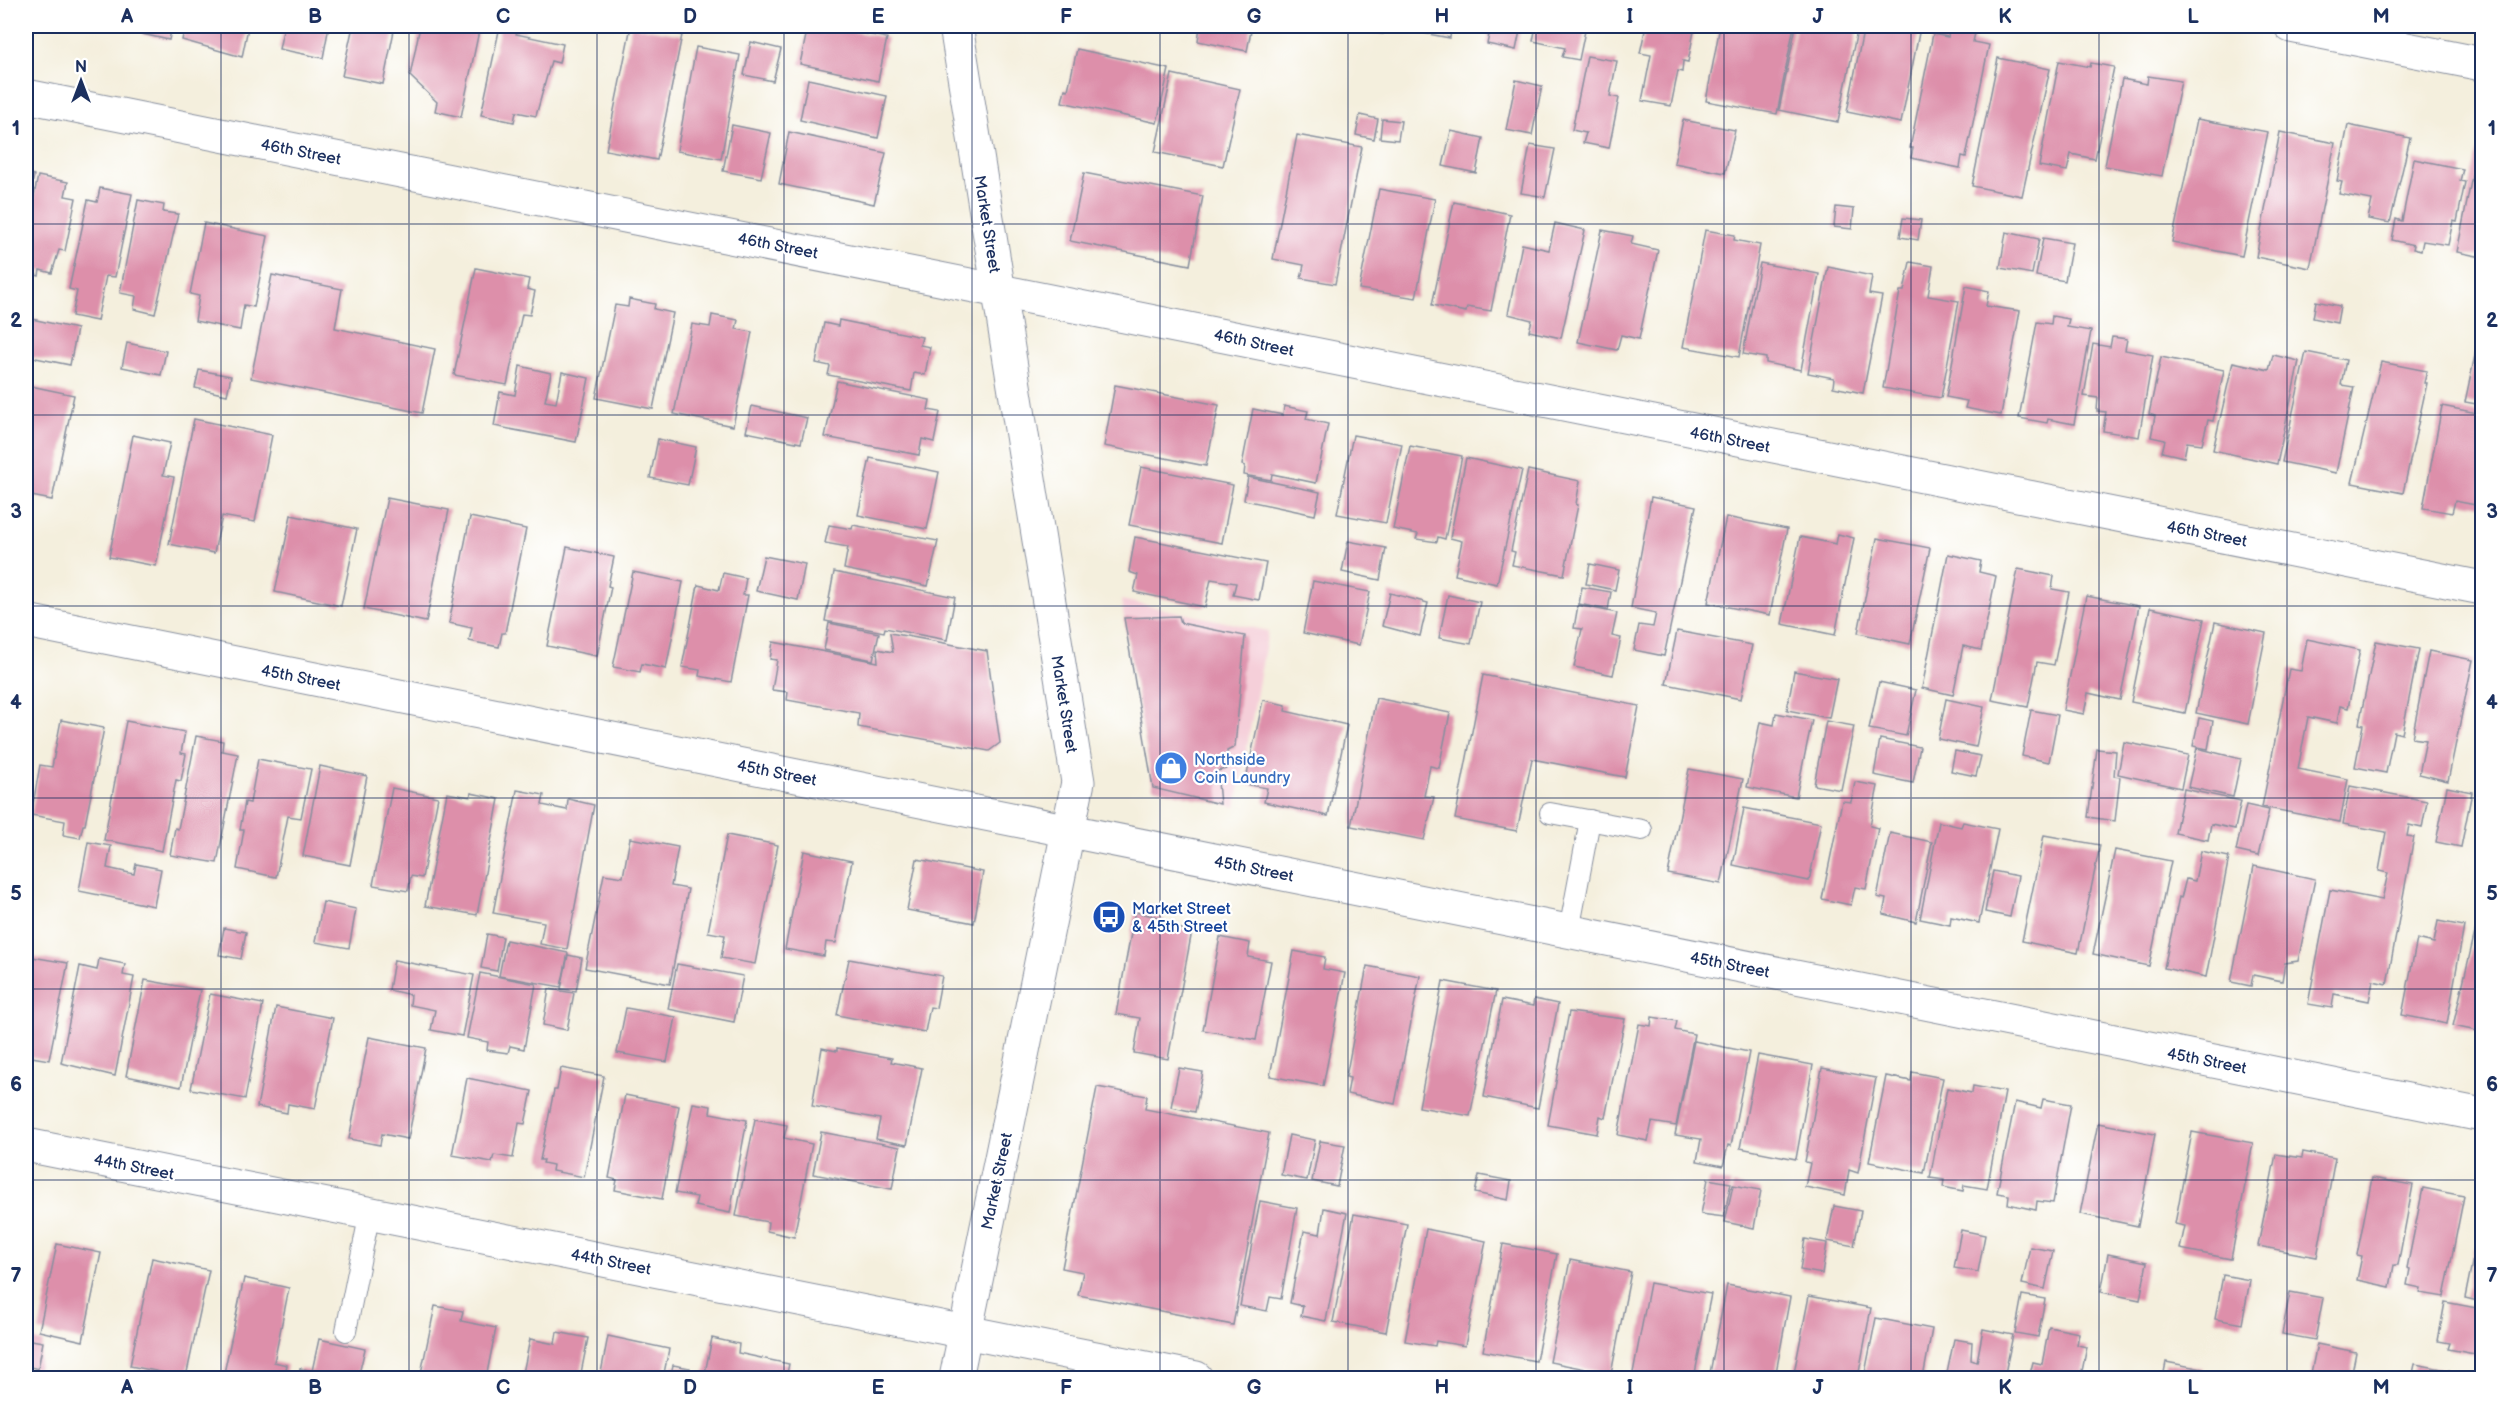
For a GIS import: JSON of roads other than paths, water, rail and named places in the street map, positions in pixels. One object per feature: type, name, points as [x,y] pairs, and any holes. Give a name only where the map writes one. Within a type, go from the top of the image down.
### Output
[{"type":"street","name":"Market Street","points":[[956,26],[1078,782],[957,1378]]},
{"type":"street","points":[[2291,26],[2482,64]]},
{"type":"street","name":"46th Street","points":[[26,96],[2482,588]]},
{"type":"street","name":"45th Street","points":[[26,621],[2482,1115]]},
{"type":"street","name":"44th Street","points":[[26,1145],[1196,1378]]},
{"type":"lane","points":[[1550,813],[1642,830]]},
{"type":"lane","points":[[1569,931],[1590,820]]},
{"type":"lane","points":[[346,1331],[370,1212]]},
{"type":"place","name":"Northside Coin Laundry","points":[[1171,768]]},
{"type":"place","name":"Market Street & 45th Street","points":[[1109,917]]}]
